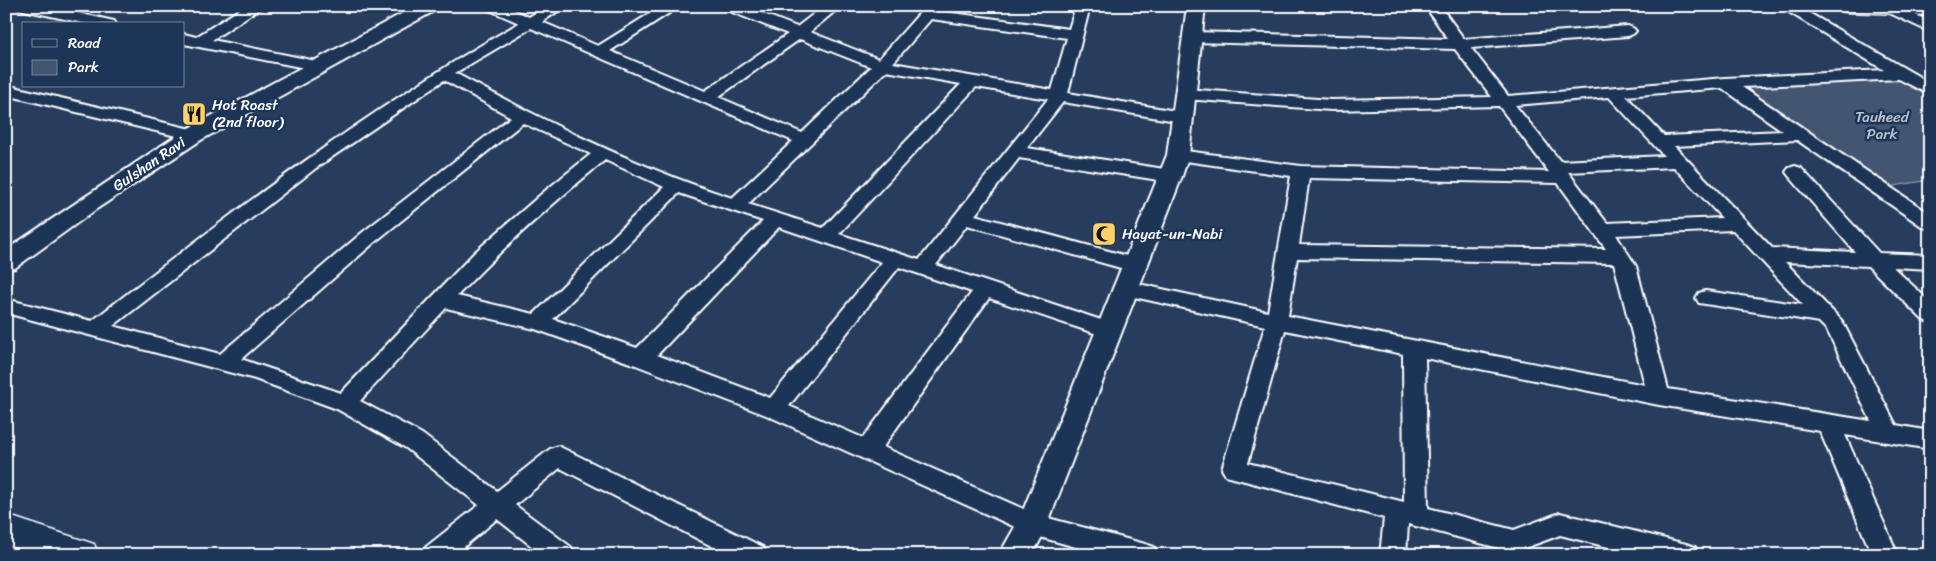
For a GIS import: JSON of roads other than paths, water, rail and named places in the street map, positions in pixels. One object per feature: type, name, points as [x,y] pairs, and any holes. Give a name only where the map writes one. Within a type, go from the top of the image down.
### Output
[{"type":"main road","points":[[1846,6],[1930,9]]},
{"type":"main road","points":[[6,530],[82,555]]},
{"type":"street","points":[[24,6],[100,22]]},
{"type":"street","points":[[191,40],[256,6]]},
{"type":"street","points":[[492,6],[804,140]]},
{"type":"street","points":[[96,329],[215,235],[338,145],[444,74],[558,6]]},
{"type":"street","points":[[598,52],[673,6]]},
{"type":"street","points":[[729,6],[882,66],[1059,96],[1184,105],[1440,104],[1505,101],[1725,83],[1900,74]]},
{"type":"street","points":[[706,98],[798,34],[834,6]]},
{"type":"street","points":[[923,268],[1059,96],[1083,6]]},
{"type":"street","points":[[1015,555],[1033,524],[1175,165],[1196,6]]},
{"type":"street","points":[[1432,6],[1459,44],[1561,172],[1621,256],[1626,266],[1659,396]]},
{"type":"street","points":[[1786,6],[1930,90]]},
{"type":"street","name":"Gulshan Ravi","points":[[6,262],[192,135],[320,66],[421,7]]},
{"type":"street","points":[[1887,7],[1930,28]]},
{"type":"street","points":[[735,206],[882,66],[931,10],[1076,35]]},
{"type":"street","points":[[1192,37],[1459,44],[1628,31]]},
{"type":"street","points":[[191,40],[320,66]]},
{"type":"street","points":[[444,74],[522,116],[676,186],[1109,330]]},
{"type":"street","points":[[826,236],[973,81]]},
{"type":"street","points":[[1725,83],[1930,223]]},
{"type":"street","points":[[6,90],[192,135]]},
{"type":"street","points":[[1613,92],[1835,326],[1888,432]]},
{"type":"street","points":[[223,363],[301,292],[439,177],[522,116]]},
{"type":"street","points":[[1659,141],[1801,135]]},
{"type":"street","points":[[1015,152],[1175,165],[1301,172],[1561,172],[1679,161]]},
{"type":"street","points":[[345,403],[482,257],[551,195],[603,153]]},
{"type":"street","points":[[1301,172],[1277,321],[1234,469],[1514,541],[1560,524],[1686,555]]},
{"type":"street","points":[[1795,172],[1873,259],[1930,315]]},
{"type":"street","points":[[538,322],[676,186]]},
{"type":"street","points":[[963,218],[1135,265]]},
{"type":"street","points":[[641,358],[775,220]]},
{"type":"street","points":[[1602,228],[1738,224]]},
{"type":"street","points":[[1288,251],[1621,256]]},
{"type":"street","points":[[1767,254],[1930,262]]},
{"type":"street","points":[[774,409],[896,259]]},
{"type":"street","points":[[1125,288],[1277,321],[1659,396],[1930,440]]},
{"type":"street","points":[[868,449],[986,289]]},
{"type":"street","points":[[1706,298],[1824,315]]},
{"type":"street","points":[[442,300],[538,322],[641,358],[774,409],[868,449],[1033,524],[1145,555]]},
{"type":"street","points":[[6,306],[259,372],[345,403],[414,441],[562,555]]},
{"type":"street","points":[[1393,555],[1406,514],[1414,348]]},
{"type":"street","points":[[1828,423],[1885,555]]},
{"type":"street","points":[[435,555],[558,456],[754,555]]},
{"type":"place","name":"Hot Roast (2nd floor)","points":[[194,114]]},
{"type":"place","name":"Hayat-un-Nabi","points":[[1104,234]]},
{"type":"park label","name":"Tauheed Park","points":[[1882,126]]}]
